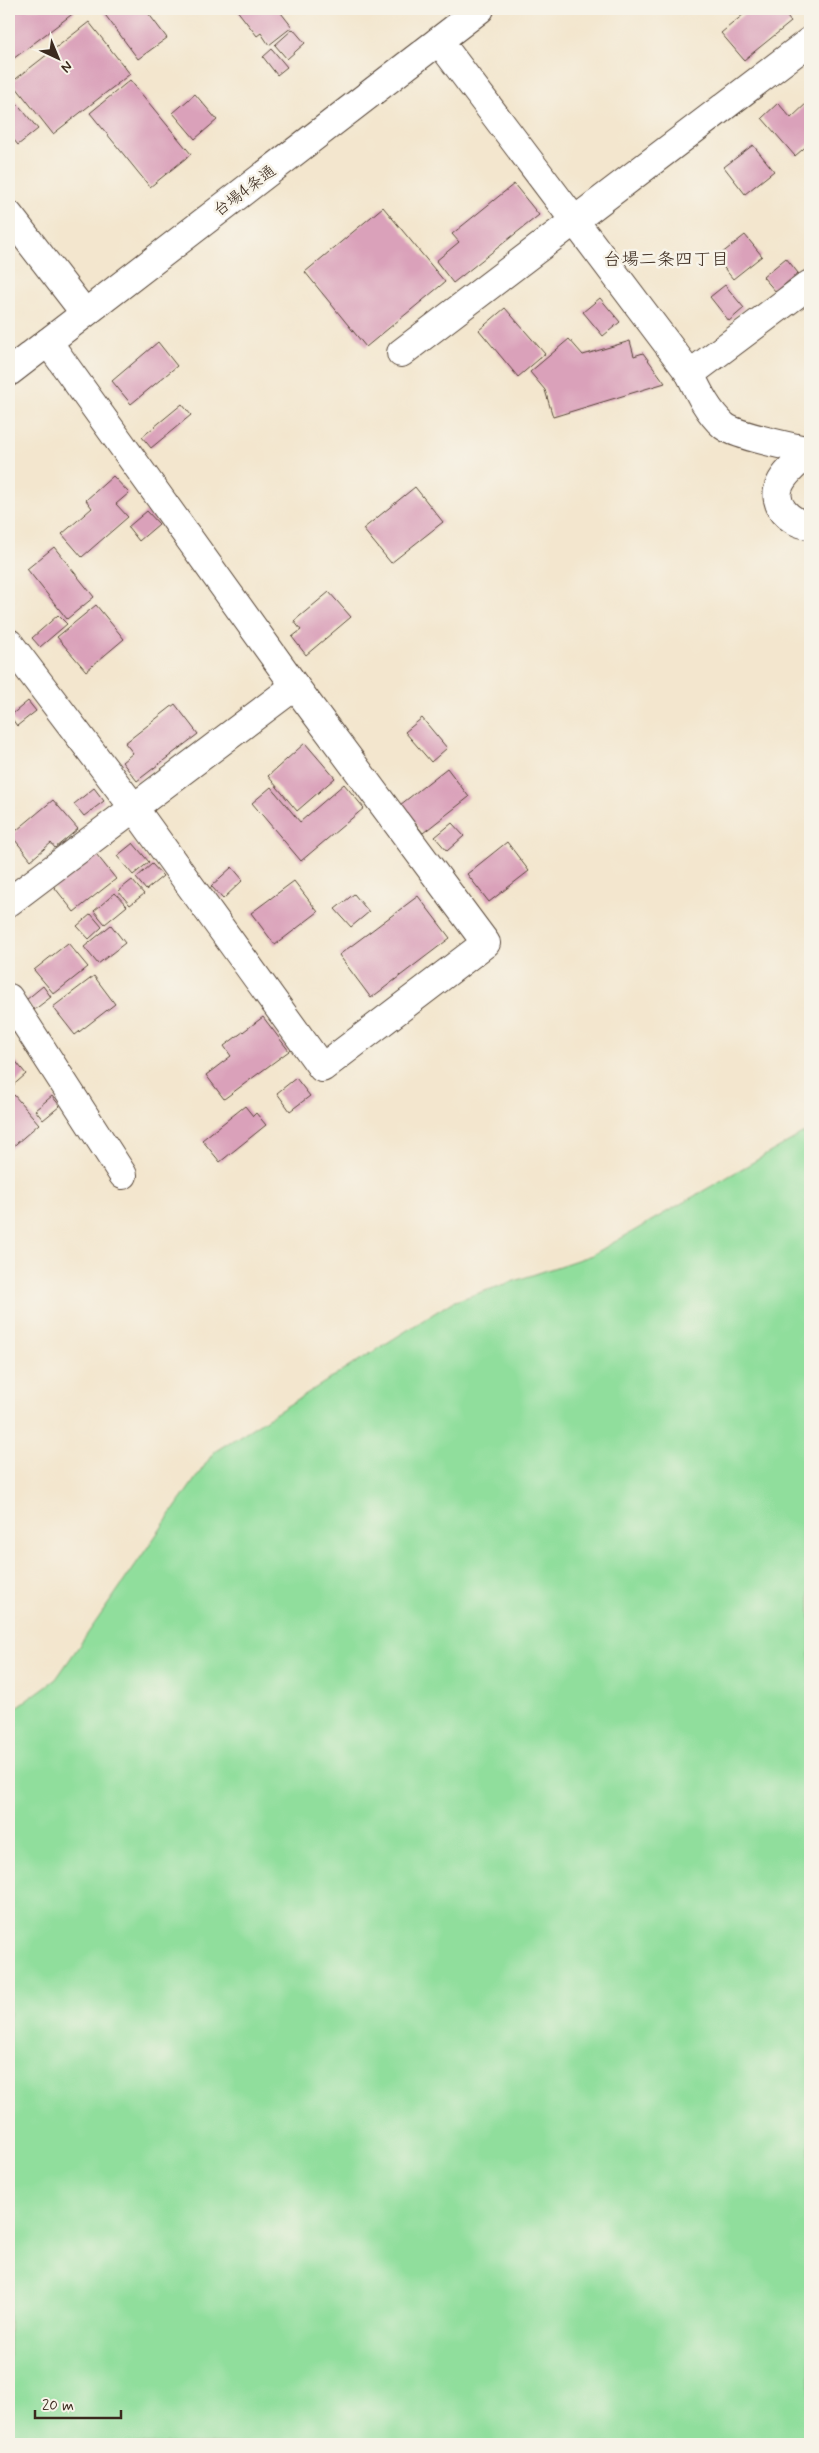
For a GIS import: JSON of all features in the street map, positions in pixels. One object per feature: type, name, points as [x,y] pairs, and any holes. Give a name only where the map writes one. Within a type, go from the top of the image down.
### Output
[{"type":"main road","name":"台場4条通","points":[[9,372],[84,312],[480,9]]},
{"type":"main road","points":[[439,40],[577,221],[690,374],[706,405],[725,427],[777,444],[810,452]]},
{"type":"main road","points":[[401,354],[810,41]]},
{"type":"main road","points":[[9,215],[84,312]]},
{"type":"main road","points":[[690,374],[810,284]]},
{"type":"main road","points":[[9,643],[134,808],[322,1068],[486,943],[295,686],[48,342]]},
{"type":"main road","points":[[810,452],[792,468],[779,485],[778,500],[785,515],[796,522],[810,525]]},
{"type":"main road","points":[[9,902],[295,686]]},
{"type":"main road","points":[[9,998],[124,1175]]},
{"type":"green space","points":[[810,1132],[810,2444],[9,2444],[9,1713],[56,1679],[214,1452],[452,1302],[592,1255],[802,1134]]},
{"type":"building","points":[[9,9],[72,9],[75,12],[13,59],[9,53]]},
{"type":"building","points":[[108,9],[145,9],[167,38],[138,59],[103,12]]},
{"type":"building","points":[[236,9],[278,9],[292,27],[269,45],[261,33],[257,36]]},
{"type":"building","points":[[750,9],[781,9],[791,22],[744,60],[721,33]]},
{"type":"building","points":[[89,22],[130,74],[53,134],[12,82]]},
{"type":"building","points":[[293,29],[305,43],[287,59],[275,45]]},
{"type":"building","points":[[272,49],[287,67],[277,75],[263,57]]},
{"type":"building","points":[[130,80],[191,154],[150,187],[90,113]]},
{"type":"building","points":[[195,94],[217,120],[195,139],[173,113]]},
{"type":"building","points":[[809,101],[810,143],[795,156],[762,118],[778,103],[791,118]]},
{"type":"building","points":[[16,102],[38,129],[18,145],[9,134],[9,108]]},
{"type":"building","points":[[753,145],[774,171],[745,194],[724,167]]},
{"type":"building","points":[[514,184],[539,215],[453,283],[436,261],[459,242],[452,234]]},
{"type":"building","points":[[383,207],[445,282],[366,347],[305,272]]},
{"type":"building","points":[[745,235],[762,256],[733,279],[716,258]]},
{"type":"building","points":[[786,258],[798,273],[776,292],[763,277]]},
{"type":"building","points":[[725,285],[744,308],[729,321],[710,297]]},
{"type":"building","points":[[600,298],[620,322],[603,336],[583,312]]},
{"type":"building","points":[[505,308],[545,354],[518,377],[479,330]]},
{"type":"building","points":[[569,339],[583,355],[630,341],[634,356],[643,353],[665,383],[553,417],[545,390],[530,372]]},
{"type":"building","points":[[158,342],[177,366],[131,404],[112,381]]},
{"type":"building","points":[[182,404],[191,415],[151,448],[142,437]]},
{"type":"building","points":[[113,476],[129,493],[116,504],[128,517],[82,557],[62,534],[92,508],[86,500]]},
{"type":"building","points":[[415,487],[443,522],[391,563],[363,529]]},
{"type":"building","points":[[147,511],[159,524],[139,541],[128,527]]},
{"type":"building","points":[[54,547],[94,597],[67,619],[27,569]]},
{"type":"building","points":[[329,592],[351,617],[306,655],[292,637],[301,630],[294,621]]},
{"type":"building","points":[[96,605],[124,639],[86,671],[57,637]]},
{"type":"building","points":[[58,615],[67,624],[40,647],[32,638]]},
{"type":"building","points":[[28,701],[36,711],[17,726],[10,716]]},
{"type":"building","points":[[175,704],[198,734],[137,781],[122,762],[133,753],[125,743]]},
{"type":"building","points":[[422,718],[447,748],[431,762],[405,732]]},
{"type":"building","points":[[305,743],[335,778],[297,811],[268,776]]},
{"type":"building","points":[[447,768],[469,797],[423,833],[400,805]]},
{"type":"building","points":[[344,784],[364,808],[301,861],[252,803],[271,787],[300,822]]},
{"type":"building","points":[[94,788],[104,801],[84,816],[74,804]]},
{"type":"building","points":[[53,800],[78,829],[55,848],[51,843],[31,860],[11,835]]},
{"type":"building","points":[[452,823],[464,836],[447,851],[435,837]]},
{"type":"building","points":[[507,842],[529,871],[489,902],[467,874]]},
{"type":"building","points":[[133,843],[149,862],[133,875],[117,856]]},
{"type":"building","points":[[93,850],[116,879],[74,912],[51,883]]},
{"type":"building","points":[[152,864],[163,876],[146,890],[136,878]]},
{"type":"building","points":[[232,867],[243,880],[223,899],[211,886]]},
{"type":"building","points":[[132,880],[144,894],[130,905],[118,891]]},
{"type":"building","points":[[294,881],[318,912],[275,945],[251,913]]},
{"type":"building","points":[[115,893],[127,906],[105,924],[94,911]]},
{"type":"building","points":[[354,894],[369,912],[351,927],[335,909]]},
{"type":"building","points":[[418,896],[450,938],[371,998],[339,955]]},
{"type":"building","points":[[91,914],[102,927],[89,939],[77,926]]},
{"type":"building","points":[[111,925],[125,943],[98,964],[84,947]]},
{"type":"building","points":[[68,943],[88,967],[54,994],[34,970]]},
{"type":"building","points":[[94,976],[115,1004],[75,1035],[53,1007]]},
{"type":"building","points":[[43,986],[51,997],[34,1010],[26,1000]]},
{"type":"building","points":[[263,1017],[289,1051],[224,1099],[206,1075],[231,1056],[224,1046]]},
{"type":"building","points":[[9,1053],[26,1074],[9,1089]]},
{"type":"building","points":[[296,1078],[310,1096],[290,1111],[277,1093]]},
{"type":"building","points":[[14,1095],[39,1124],[9,1150],[9,1100]]},
{"type":"building","points":[[52,1096],[60,1106],[43,1120],[35,1110]]},
{"type":"building","points":[[245,1106],[253,1116],[256,1113],[266,1125],[220,1162],[202,1140]]},
{"type":"district","name":"台場二条四丁目","points":[[666,259]]}]
